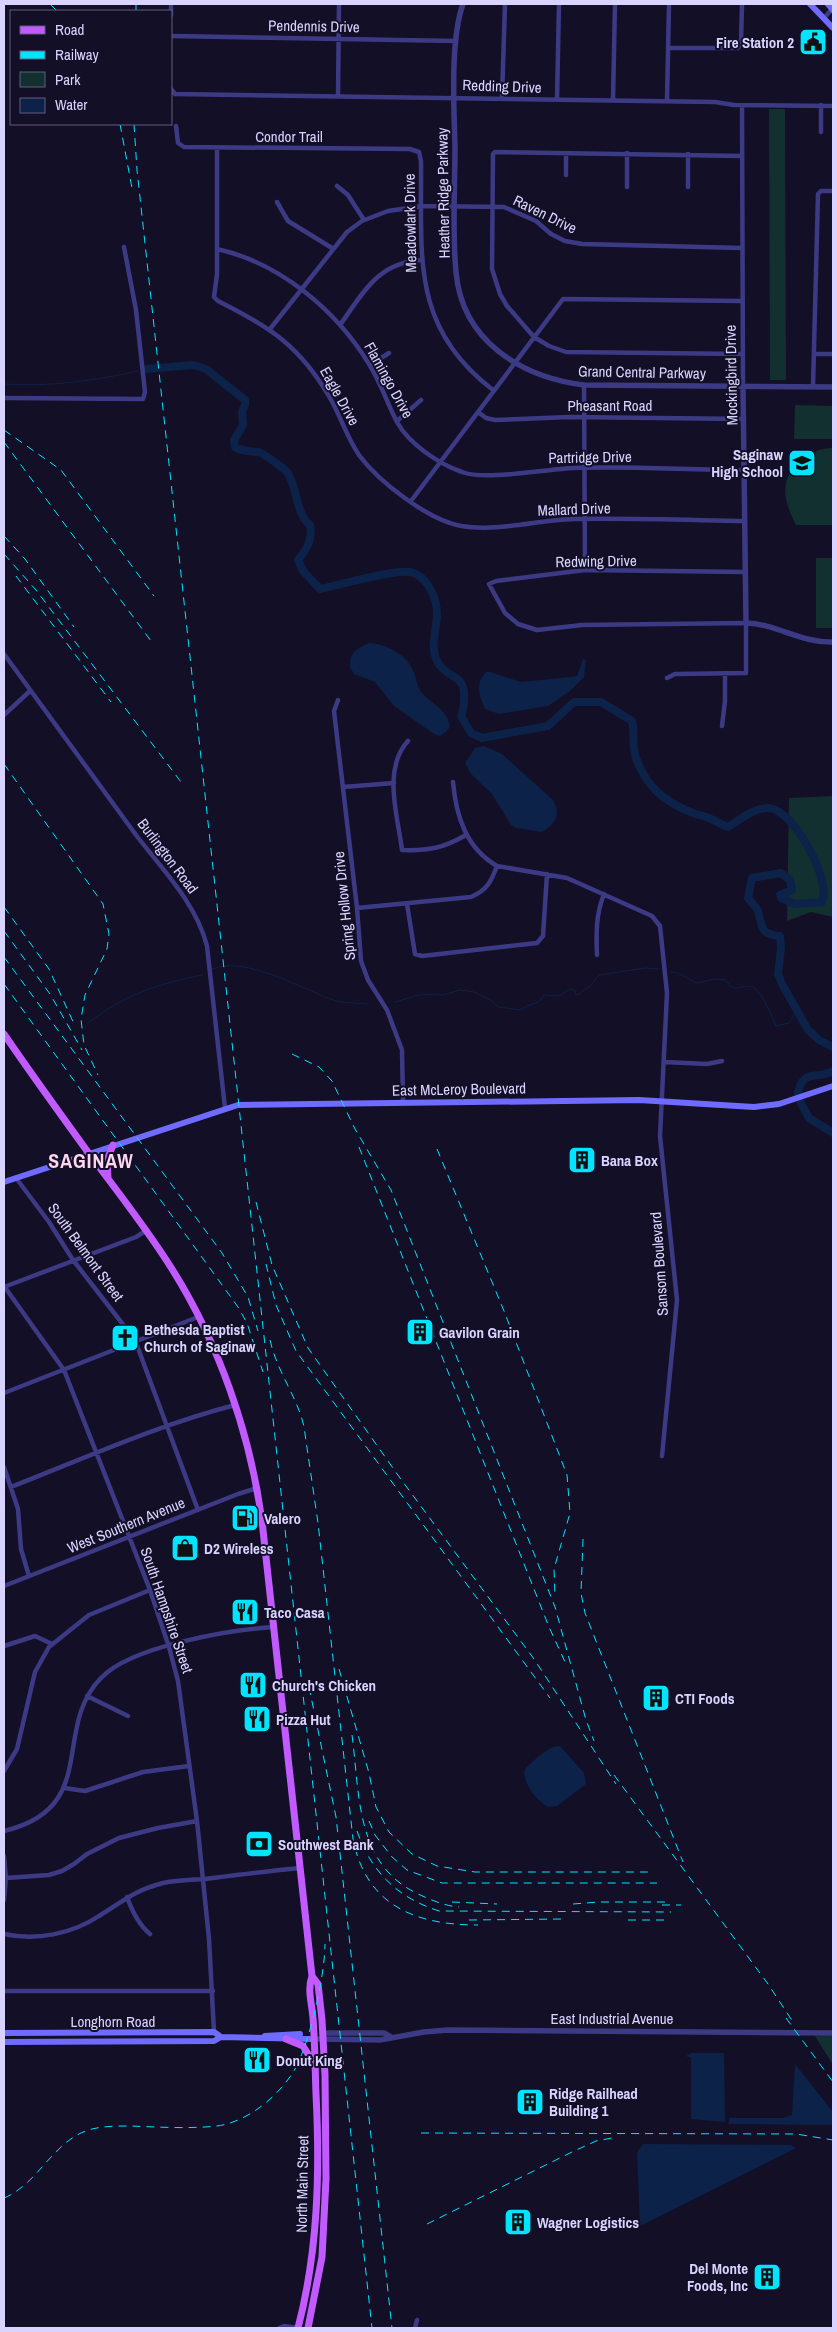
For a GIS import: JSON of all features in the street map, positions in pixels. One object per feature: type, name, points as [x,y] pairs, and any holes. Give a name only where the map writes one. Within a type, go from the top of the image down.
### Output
[{"type":"main road","points":[[810,4],[833,28]]},
{"type":"main road","points":[[828,4],[833,9]]},
{"type":"main road","points":[[4,1034],[147,1230],[175,1274],[198,1317],[235,1405],[257,1488],[312,1976]]},
{"type":"main road","name":"East McLeroy Boulevard","points":[[4,1182],[224,1108],[248,1104],[662,1100],[760,1107],[784,1102],[833,1086]]},
{"type":"main road","points":[[108,1179],[107,1160],[113,1146]]},
{"type":"main road","name":"North Main Street","points":[[298,2328],[309,2280],[317,2213],[318,2164],[315,2068],[309,1984],[312,1976]]},
{"type":"main road","name":"North Main Street","points":[[308,2328],[319,2274],[325,2226],[324,2036],[318,1984],[312,1976]]},
{"type":"main road","points":[[214,2032],[222,2037]]},
{"type":"main road","name":"Longhorn Road","points":[[4,2033],[214,2032]]},
{"type":"main road","points":[[164,2033],[164,2041]]},
{"type":"main road","name":"Longhorn Road","points":[[262,2037],[274,2034],[324,2036]]},
{"type":"main road","name":"Longhorn Road","points":[[4,2042],[214,2041],[222,2037],[286,2039],[313,2036]]},
{"type":"main road","points":[[286,2039],[303,2046],[309,2053],[315,2068]]},
{"type":"street","points":[[338,4],[338,96]]},
{"type":"street","name":"Heather Ridge Parkway","points":[[463,4],[456,41],[456,273],[464,302],[484,337],[493,348],[513,364]]},
{"type":"street","points":[[502,98],[505,4]]},
{"type":"street","points":[[557,100],[559,4]]},
{"type":"street","points":[[613,100],[615,4]]},
{"type":"street","points":[[667,101],[669,4]]},
{"type":"street","points":[[668,48],[733,49],[739,46],[742,4]]},
{"type":"street","points":[[824,18],[833,9]]},
{"type":"street","name":"Pendennis Drive","points":[[172,36],[456,41]]},
{"type":"street","name":"Redding Drive","points":[[172,91],[175,94],[455,97],[833,106]]},
{"type":"street","name":"Mockingbird Drive","points":[[725,674],[746,673],[742,105]]},
{"type":"street","points":[[821,106],[821,132]]},
{"type":"street","name":"Condor Trail","points":[[176,126],[177,140],[180,146],[217,148],[410,149],[418,152]]},
{"type":"street","points":[[217,148],[217,248]]},
{"type":"street","name":"Meadowlark Drive","points":[[418,152],[422,161],[422,260],[426,293],[442,335],[468,370],[494,390]]},
{"type":"street","points":[[742,156],[503,152],[493,154],[492,269],[495,282],[507,306],[534,337],[549,346],[566,352],[743,354]]},
{"type":"street","points":[[566,153],[566,176]]},
{"type":"street","points":[[627,153],[627,187]]},
{"type":"street","points":[[688,154],[688,187]]},
{"type":"street","points":[[337,186],[348,195],[364,220]]},
{"type":"street","points":[[814,387],[818,194],[822,191],[833,191]]},
{"type":"street","points":[[277,202],[288,220],[332,248]]},
{"type":"street","name":"Raven Drive","points":[[270,329],[300,288],[347,232],[364,220],[388,211],[422,206],[492,206],[513,209],[536,221],[551,234],[565,241],[582,244],[742,248]]},
{"type":"street","points":[[4,398],[138,400],[144,398],[136,310],[124,247]]},
{"type":"street","name":"Flamingo Drive","points":[[217,248],[257,262],[300,288],[340,325],[370,365],[397,422],[408,436],[440,462]]},
{"type":"street","name":"Eagle Drive","points":[[217,248],[214,297],[270,329],[296,352],[312,371],[330,399],[350,440],[365,463],[411,501]]},
{"type":"street","points":[[340,325],[381,273],[398,264],[422,260]]},
{"type":"street","points":[[411,501],[563,299],[742,301]]},
{"type":"street","points":[[370,365],[389,353]]},
{"type":"street","points":[[814,354],[833,354]]},
{"type":"street","name":"Grand Central Parkway","points":[[513,364],[540,376],[584,385],[833,387]]},
{"type":"street","points":[[584,385],[586,468],[585,570]]},
{"type":"street","points":[[397,422],[421,400]]},
{"type":"street","name":"Pheasant Road","points":[[478,412],[486,418],[494,420],[584,417],[744,419]]},
{"type":"street","name":"Partridge Drive","points":[[440,462],[464,473],[480,475],[586,468],[744,470]]},
{"type":"street","name":"Mallard Drive","points":[[411,501],[433,515],[460,526],[507,526],[585,519],[744,521]]},
{"type":"street","name":"Redwing Drive","points":[[746,572],[585,570],[496,581],[489,584],[505,613],[518,624],[537,630],[582,625],[746,623]]},
{"type":"street","points":[[746,623],[768,626],[808,640],[833,642]]},
{"type":"street","name":"Burlington Road","points":[[4,654],[164,870],[203,928],[207,946],[224,1108]]},
{"type":"street","points":[[667,678],[675,674],[725,674],[725,701],[722,726]]},
{"type":"street","points":[[4,715],[30,691]]},
{"type":"street","name":"Spring Hollow Drive","points":[[338,700],[334,710],[357,908],[361,961],[368,980],[387,1010],[402,1050],[403,1102]]},
{"type":"street","points":[[408,742],[401,748],[396,760],[394,782],[402,850],[417,851],[446,846],[466,835]]},
{"type":"street","points":[[343,787],[394,782]]},
{"type":"street","points":[[357,908],[471,897],[483,891],[490,884],[497,866],[478,853],[466,835],[454,795],[453,782]]},
{"type":"street","name":"Sansom Boulevard","points":[[497,866],[567,878],[652,916],[660,926],[667,993],[660,1151],[677,1300],[662,1456]]},
{"type":"street","points":[[407,904],[415,954],[422,956],[538,943],[543,936],[547,874]]},
{"type":"street","points":[[597,955],[596,928],[598,908],[604,894]]},
{"type":"street","points":[[664,1062],[707,1064],[722,1061]]},
{"type":"street","name":"South Belmont Street","points":[[16,1178],[49,1222],[73,1260],[135,1340],[198,1510]]},
{"type":"street","points":[[4,1287],[147,1230]]},
{"type":"street","name":"South Hampshire Street","points":[[4,1287],[64,1370],[150,1590],[169,1646],[178,1681],[197,1822],[213,1992],[214,2032]]},
{"type":"street","points":[[4,1393],[135,1340],[198,1317]]},
{"type":"street","points":[[11,1487],[166,1427],[235,1405]]},
{"type":"street","points":[[4,1468],[18,1509],[21,1549],[29,1576]]},
{"type":"street","name":"West Southern Avenue","points":[[4,1586],[257,1488]]},
{"type":"street","points":[[4,1771],[17,1749],[35,1672],[52,1644],[89,1615],[150,1590]]},
{"type":"street","points":[[4,1830],[26,1825],[39,1817],[51,1807],[64,1788],[81,1710],[87,1696],[100,1678],[116,1665],[129,1658],[214,1634],[274,1626]]},
{"type":"street","points":[[4,1646],[35,1636],[52,1644]]},
{"type":"street","points":[[87,1696],[128,1716]]},
{"type":"street","points":[[64,1788],[85,1791],[143,1772],[189,1766]]},
{"type":"street","points":[[6,1878],[56,1873],[74,1864],[101,1846],[119,1838],[158,1828],[197,1822]]},
{"type":"street","points":[[4,1856],[6,1878],[4,1900]]},
{"type":"street","points":[[4,1934],[26,1937],[67,1931],[100,1916],[127,1897],[165,1883],[184,1879],[203,1879],[300,1868]]},
{"type":"street","points":[[127,1897],[130,1908],[142,1927],[150,1934]]},
{"type":"street","points":[[4,1991],[213,1992]]},
{"type":"street","name":"East Industrial Avenue","points":[[324,2036],[380,2040],[448,2030],[833,2033]]},
{"type":"street","points":[[279,2328],[284,2326],[298,2328]]},
{"type":"green space","points":[[769,109],[785,109],[786,380],[770,380]]},
{"type":"green space","points":[[795,405],[833,406],[833,439],[794,439]]},
{"type":"green space","points":[[833,448],[833,525],[796,525],[786,499],[785,488],[791,470],[805,456],[823,449]]},
{"type":"green space","points":[[816,558],[833,558],[833,628],[816,628]]},
{"type":"green space","points":[[833,796],[833,917],[811,912],[787,921],[789,798]]},
{"type":"green space","points":[[815,2036],[833,2036],[833,2065]]},
{"type":"water","points":[[369,643],[389,648],[406,659],[413,670],[421,692],[446,715],[450,727],[447,731],[440,736],[434,734],[394,706],[375,682],[354,674],[350,667],[352,655],[357,649]]},
{"type":"water","points":[[583,659],[586,660],[584,677],[570,691],[548,706],[499,714],[485,709],[479,685],[486,672],[521,682],[570,677],[577,676]]},
{"type":"water","points":[[484,746],[502,754],[553,800],[557,814],[554,822],[547,829],[542,832],[516,828],[511,825],[492,794],[471,774],[465,763],[475,748]]},
{"type":"water","points":[[560,1746],[584,1773],[586,1784],[557,1806],[548,1807],[531,1791],[524,1774],[525,1769],[546,1751]]},
{"type":"water","points":[[691,2053],[724,2053],[725,2122],[691,2119],[691,2058],[686,2056]]},
{"type":"water","points":[[795,2064],[833,2112],[833,2125],[728,2124],[730,2118],[782,2118],[792,2115]]},
{"type":"water","points":[[643,2144],[791,2145],[796,2148],[640,2226],[637,2152]]},
{"type":"waterway","points":[[147,369],[193,365],[206,369],[245,400],[242,412],[243,425],[234,440],[235,447],[244,451],[260,453],[282,467],[288,474],[301,513],[310,525],[311,530],[308,544],[298,560],[303,571],[320,589],[380,575],[402,572],[416,574],[426,582],[433,594],[437,608],[434,644],[435,657],[442,668],[462,684],[464,702],[461,716],[471,733],[482,738],[548,726],[574,702],[601,702],[632,721],[634,751],[639,766],[650,784],[673,804],[728,827],[763,808],[779,812],[789,821],[809,848],[816,864],[824,892],[822,902],[795,904],[781,898],[780,895],[792,890],[790,880],[781,873],[752,878],[748,898],[757,910],[763,929],[768,934],[780,936],[781,948],[778,974],[808,1030],[819,1040],[833,1047]]},
{"type":"waterway","points":[[4,384],[38,385],[71,382],[105,378],[138,371]]},
{"type":"waterway","points":[[213,969],[226,966],[241,966],[274,976],[336,1001],[367,1004]]},
{"type":"waterway","points":[[395,1002],[419,995],[443,995],[460,990],[474,992],[491,1000],[498,1007],[521,1010],[536,1003],[544,995],[559,996],[570,989],[575,990],[575,994],[578,995],[590,986],[599,975],[645,968],[658,969]]},
{"type":"waterway","points":[[671,972],[678,973],[697,983],[714,979],[726,980],[733,987],[750,986],[754,988],[764,1000],[776,1026],[789,1023],[797,1011]]},
{"type":"waterway","points":[[88,1023],[101,1013],[142,992],[170,982],[202,975]]},
{"type":"waterway","points":[[798,1092],[807,1077],[827,1074],[833,1071]]},
{"type":"waterway","points":[[801,1103],[809,1118],[833,1133]]},
{"type":"railway","points":[[50,4],[56,10]]},
{"type":"railway","points":[[136,4],[136,10]]},
{"type":"railway","points":[[120,125],[132,188]]},
{"type":"railway","points":[[134,125],[137,170],[372,2328]]},
{"type":"railway","points":[[4,430],[61,470],[154,596]]},
{"type":"railway","points":[[4,442],[151,641]]},
{"type":"railway","points":[[4,536],[25,559],[74,627]]},
{"type":"railway","points":[[4,554],[36,590],[184,786]]},
{"type":"railway","points":[[16,576],[111,702]]},
{"type":"railway","points":[[4,764],[103,904],[109,934],[107,949],[85,995],[81,1019],[84,1045],[98,1075]]},
{"type":"railway","points":[[4,907],[49,969],[75,1026]]},
{"type":"railway","points":[[4,931],[50,994],[82,1050]]},
{"type":"railway","points":[[4,957],[222,1253],[248,1297],[258,1331]]},
{"type":"railway","points":[[4,984],[238,1307],[247,1323],[263,1372]]},
{"type":"railway","points":[[292,1054],[319,1067],[332,1081],[355,1129],[391,1190],[555,1607],[586,1720],[594,1741]]},
{"type":"railway","points":[[359,1147],[549,1627],[566,1664]]},
{"type":"railway","points":[[437,1149],[504,1311],[567,1475],[570,1513],[554,1569],[555,1596]]},
{"type":"railway","points":[[256,1202],[272,1265],[308,1348],[400,1478],[534,1659],[616,1784]]},
{"type":"railway","points":[[266,1264],[276,1305],[296,1351],[550,1698]]},
{"type":"railway","points":[[270,1340],[277,1363],[297,1406],[304,1427],[318,1523],[353,1839],[360,1862],[369,1881],[382,1896],[397,1907],[434,1921],[478,1925]]},
{"type":"railway","points":[[583,1539],[581,1593],[585,1613],[683,1862]]},
{"type":"railway","points":[[339,1669],[369,1773],[376,1807],[389,1832],[412,1854],[437,1866],[475,1872],[650,1872]]},
{"type":"railway","points":[[309,1687],[336,1817],[392,2328]]},
{"type":"railway","points":[[352,1735],[364,1826],[382,1865],[397,1881],[418,1894],[443,1904],[459,1907]]},
{"type":"railway","points":[[614,1775],[768,1984],[793,2022]]},
{"type":"railway","points":[[369,1821],[375,1835],[392,1857],[407,1870],[442,1883],[657,1883]]},
{"type":"railway","points":[[357,1831],[370,1859],[388,1881],[411,1899],[439,1911],[671,1912]]},
{"type":"railway","points":[[452,1902],[497,1904]]},
{"type":"railway","points":[[573,1904],[670,1902]]},
{"type":"railway","points":[[662,1905],[681,1905]]},
{"type":"railway","points":[[469,1920],[563,1919]]},
{"type":"railway","points":[[628,1920],[665,1920]]},
{"type":"railway","points":[[4,2198],[17,2191],[67,2142],[78,2134],[92,2129],[115,2126],[185,2128],[217,2126],[240,2119],[262,2106],[289,2079],[301,2057],[316,2008],[325,1944]]},
{"type":"railway","points":[[786,2018],[833,2082]]},
{"type":"railway","points":[[421,2133],[796,2134],[833,2140]]},
{"type":"railway","points":[[427,2224],[572,2152],[596,2141],[612,2138]]},
{"type":"place","name":"Fire Station 2","points":[[813,42]]},
{"type":"place","name":"Saginaw High School","points":[[802,463]]},
{"type":"place","name":"Bana Box","points":[[582,1160]]},
{"type":"place","name":"Gavilon Grain","points":[[420,1332]]},
{"type":"place","name":"Bethesda Baptist Church of Saginaw","points":[[125,1338]]},
{"type":"place","name":"Valero","points":[[245,1518]]},
{"type":"place","name":"D2 Wireless","points":[[185,1548]]},
{"type":"place","name":"Taco Casa","points":[[245,1612]]},
{"type":"place","name":"Church's Chicken","points":[[253,1685]]},
{"type":"place","name":"CTI Foods","points":[[656,1698]]},
{"type":"place","name":"Pizza Hut","points":[[257,1719]]},
{"type":"place","name":"Southwest Bank","points":[[259,1844]]},
{"type":"place","name":"Donut King","points":[[257,2060]]},
{"type":"place","name":"Ridge Railhead Building 1","points":[[530,2102]]},
{"type":"place","name":"Wagner Logistics","points":[[518,2222]]},
{"type":"place","name":"Del Monte Foods, Inc","points":[[767,2277]]},
{"type":"district","name":"SAGINAW","points":[[91,1160]]}]
